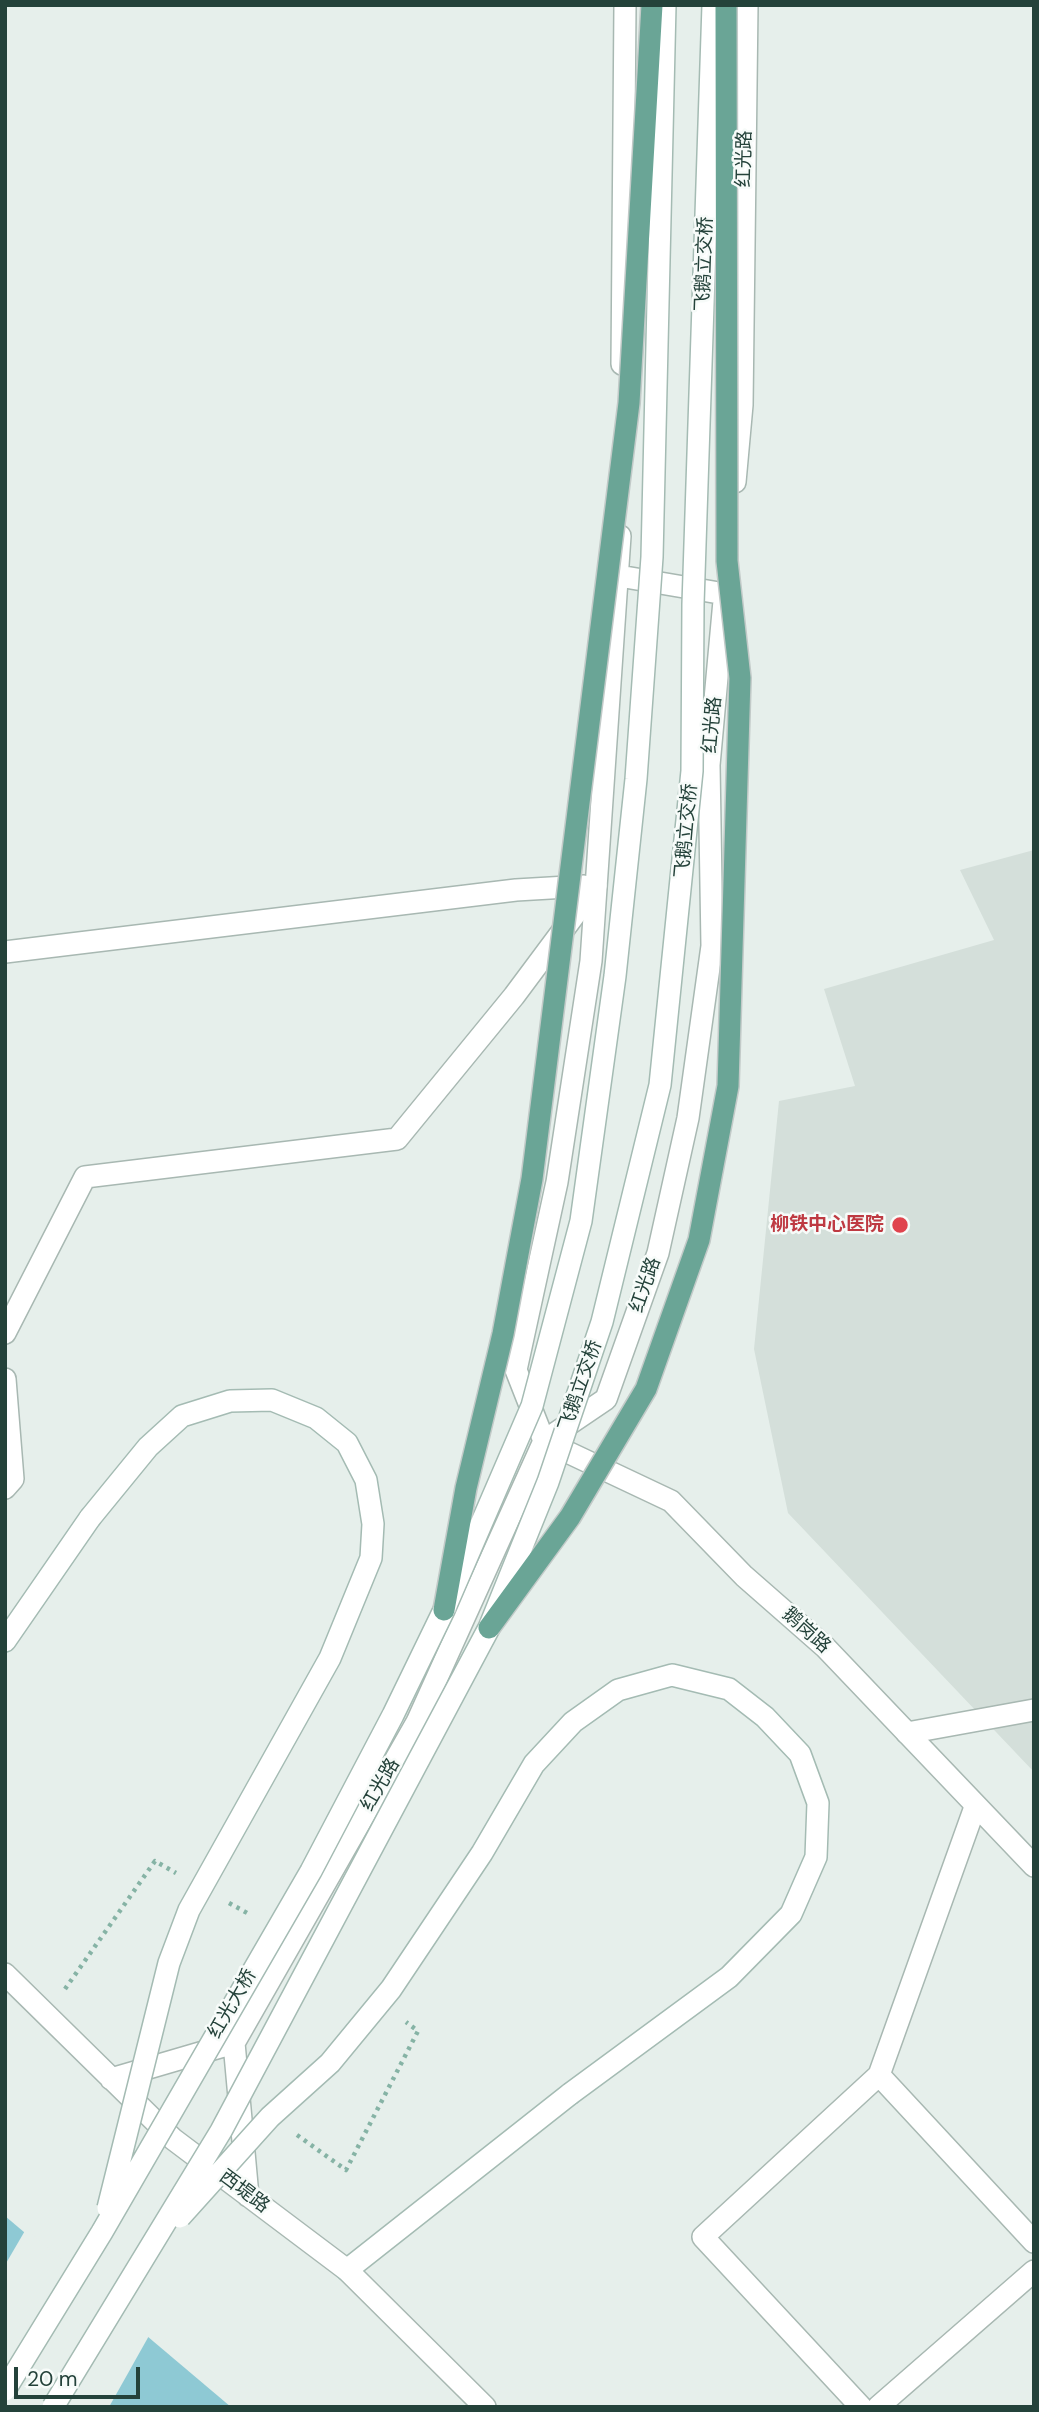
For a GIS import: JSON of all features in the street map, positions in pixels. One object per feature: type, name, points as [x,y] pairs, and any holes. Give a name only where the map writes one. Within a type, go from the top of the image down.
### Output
[{"type":"main road","points":[[444,1610],[466,1488],[503,1334],[532,1179],[629,403],[652,5]]},
{"type":"main road","points":[[489,1628],[569,1517],[646,1389],[699,1240],[728,1086],[740,678],[726,548],[726,5]]},
{"type":"street","points":[[544,1441],[516,1370],[557,1182],[591,961],[620,576],[625,5]]},
{"type":"street","name":"飞鹅立交桥","points":[[444,1610],[532,1406],[581,1221],[615,976],[636,779],[652,557],[665,5]]},
{"type":"street","name":"飞鹅立交桥","points":[[489,1628],[548,1482],[602,1322],[660,1085],[692,771],[693,604],[713,5]]},
{"type":"street","name":"红光路","points":[[233,2043],[416,1723],[544,1441],[606,1399],[658,1253],[688,1118],[712,946],[709,765],[742,405],[747,5]]},
{"type":"street","points":[[620,576],[725,594]]},
{"type":"street","points":[[5,952],[516,890],[596,886]]},
{"type":"street","points":[[5,1333],[85,1177],[397,1139],[514,996],[596,886]]},
{"type":"street","points":[[5,1380],[13,1479],[5,1488]]},
{"type":"street","points":[[5,1641],[90,1518],[148,1447],[183,1416],[230,1401],[272,1400],[316,1418],[346,1443],[366,1480],[373,1524],[371,1558],[330,1658],[188,1910],[169,1963],[102,2232]]},
{"type":"street","name":"鹅岗路","points":[[544,1441],[671,1501],[744,1576],[825,1647],[1034,1866]]},
{"type":"street","name":"红光大桥","points":[[5,2389],[102,2232],[311,1871],[393,1715],[444,1610]]},
{"type":"street","points":[[53,2407],[221,2131],[489,1628]]},
{"type":"street","points":[[145,2255],[270,2117],[330,2063],[391,1989],[482,1853],[534,1763],[573,1722],[618,1690],[672,1675],[729,1689],[765,1717],[800,1755],[818,1803],[816,1857],[791,1914],[729,1977],[570,2094],[347,2270]]},
{"type":"street","points":[[906,1733],[1034,1710]]},
{"type":"street","points":[[861,2407],[703,2237],[879,2075],[975,1807]]},
{"type":"street","name":"西堤路","points":[[5,1974],[173,2139],[347,2270],[485,2407]]},
{"type":"street","points":[[111,2079],[233,2043],[248,2196]]},
{"type":"street","points":[[879,2075],[1034,2242]]},
{"type":"street","points":[[878,2407],[1034,2271]]},
{"type":"shaded area","name":"柳铁中心医院","points":[[1034,850],[1034,1772],[788,1513],[754,1349],[779,1101],[855,1086],[824,989],[994,940],[960,870]]},
{"type":"water","points":[[5,2216],[231,2407],[5,2407]]},
{"type":"pier","points":[[26,2229],[150,2334],[109,2407],[5,2407],[5,2265]]},
{"type":"place","name":"柳铁中心医院","points":[[900,1225]]}]
